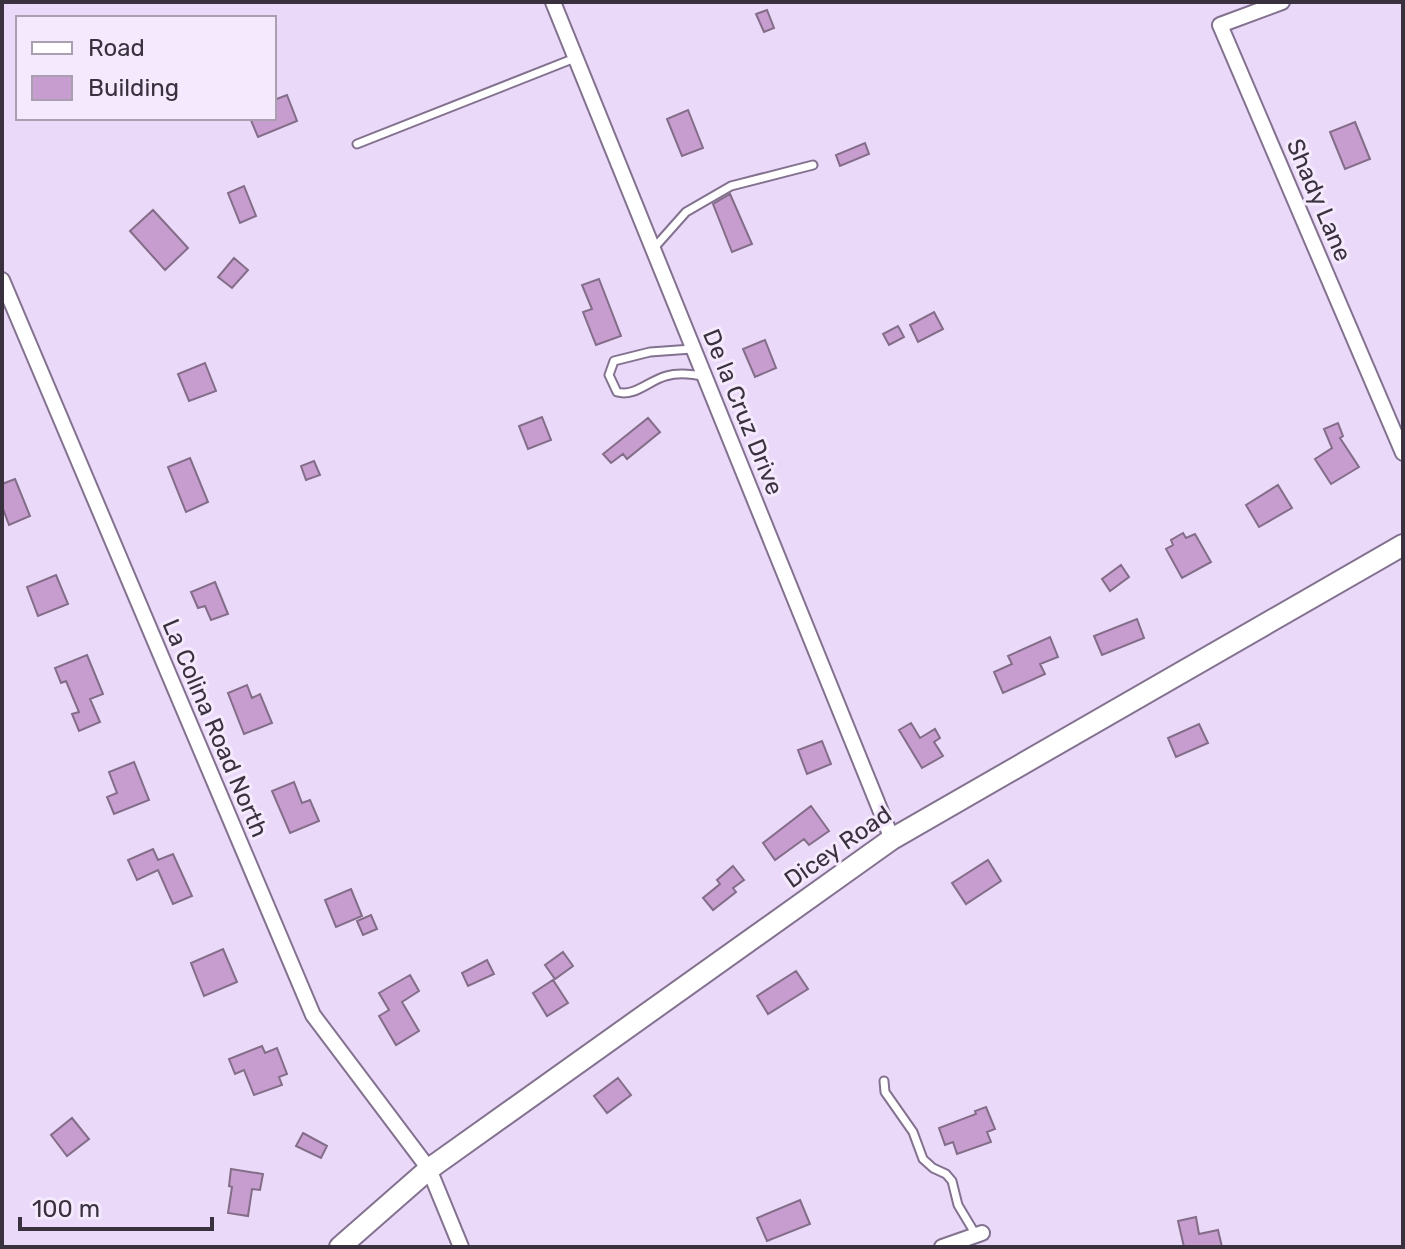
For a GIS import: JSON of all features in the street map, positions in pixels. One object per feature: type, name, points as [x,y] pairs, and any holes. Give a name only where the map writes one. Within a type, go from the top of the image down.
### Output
[{"type":"street","name":"De la Cruz Drive","points":[[553,2],[892,839]]},
{"type":"street","name":"Shady Lane","points":[[1282,2],[1220,25],[1403,453]]},
{"type":"street","name":"La Colina Road North","points":[[2,280],[313,1015],[429,1169],[461,1247]]},
{"type":"street","name":"Dicey Road","points":[[340,1247],[429,1169],[892,839],[1403,545]]},
{"type":"street","points":[[942,1247],[979,1234]]},
{"type":"lane","points":[[357,144],[575,58]]},
{"type":"lane","points":[[654,248],[686,212],[731,186],[813,165]]},
{"type":"lane","points":[[694,349],[650,352],[614,361],[609,375],[612,384],[617,392],[627,395],[665,376],[706,377]]},
{"type":"lane","points":[[884,1081],[885,1092],[913,1132],[923,1159],[952,1181],[958,1205],[979,1234]]},
{"type":"building","points":[[767,10],[774,28],[764,32],[756,14]]},
{"type":"building","points":[[287,95],[297,121],[258,137],[251,120],[276,120],[276,99]]},
{"type":"building","points":[[688,110],[703,148],[682,156],[667,119]]},
{"type":"building","points":[[1355,122],[1370,159],[1345,169],[1330,132]]},
{"type":"building","points":[[865,143],[869,154],[840,166],[836,155]]},
{"type":"building","points":[[244,186],[256,216],[240,223],[228,193]]},
{"type":"building","points":[[730,194],[752,244],[732,252],[713,204]]},
{"type":"building","points":[[153,210],[188,248],[165,270],[130,231]]},
{"type":"building","points":[[234,258],[248,270],[232,288],[218,277]]},
{"type":"building","points":[[599,279],[621,336],[596,345],[583,312],[592,309],[582,285]]},
{"type":"building","points":[[934,312],[943,329],[918,342],[910,325]]},
{"type":"building","points":[[898,326],[904,337],[889,345],[883,334]]},
{"type":"building","points":[[765,340],[776,368],[755,377],[743,349]]},
{"type":"building","points":[[205,363],[216,391],[189,401],[178,374]]},
{"type":"building","points":[[542,417],[551,440],[528,449],[519,426]]},
{"type":"building","points":[[648,418],[660,432],[627,459],[623,454],[611,463],[603,454]]},
{"type":"building","points":[[1338,423],[1343,436],[1340,438],[1359,467],[1331,484],[1315,459],[1332,448],[1324,429]]},
{"type":"building","points":[[190,458],[208,502],[186,512],[168,467]]},
{"type":"building","points":[[314,461],[320,475],[306,480],[301,466]]},
{"type":"building","points":[[15,479],[30,516],[9,525],[2,506],[2,484]]},
{"type":"building","points":[[1278,485],[1292,508],[1259,527],[1246,505]]},
{"type":"building","points":[[1183,533],[1186,538],[1195,534],[1211,562],[1182,578],[1166,549],[1173,545],[1171,540]]},
{"type":"building","points":[[1121,565],[1129,577],[1110,591],[1102,579]]},
{"type":"building","points":[[56,575],[68,604],[38,616],[27,587]]},
{"type":"building","points":[[215,582],[228,614],[211,620],[205,606],[198,608],[191,592]]},
{"type":"building","points":[[1137,619],[1144,638],[1102,655],[1094,636]]},
{"type":"building","points":[[1050,637],[1058,657],[1040,664],[1045,674],[1003,693],[994,672],[1012,664],[1008,656]]},
{"type":"building","points":[[87,655],[103,694],[90,699],[100,722],[79,731],[72,714],[79,712],[66,681],[61,683],[55,668]]},
{"type":"building","points":[[247,685],[252,698],[260,694],[272,723],[244,734],[228,693]]},
{"type":"building","points":[[911,723],[920,738],[935,729],[940,738],[934,742],[943,756],[922,768],[899,730]]},
{"type":"building","points":[[1199,724],[1208,743],[1176,757],[1168,738]]},
{"type":"building","points":[[822,741],[831,764],[807,774],[798,750]]},
{"type":"building","points":[[134,762],[149,800],[114,814],[107,797],[117,793],[109,772]]},
{"type":"building","points":[[294,782],[302,803],[310,800],[319,821],[290,833],[272,791]]},
{"type":"building","points":[[811,806],[829,831],[809,845],[804,839],[775,860],[763,843]]},
{"type":"building","points":[[153,849],[158,860],[173,854],[192,896],[173,904],[158,870],[137,880],[128,860]]},
{"type":"building","points":[[988,860],[1001,881],[966,904],[952,883]]},
{"type":"building","points":[[733,866],[744,880],[733,888],[736,892],[713,910],[703,898],[720,884],[717,880]]},
{"type":"building","points":[[351,889],[362,916],[336,927],[325,900]]},
{"type":"building","points":[[371,915],[377,929],[363,935],[357,921]]},
{"type":"building","points":[[223,949],[237,982],[204,996],[191,963]]},
{"type":"building","points":[[563,952],[573,966],[555,979],[545,965]]},
{"type":"building","points":[[487,960],[494,974],[468,986],[462,973]]},
{"type":"building","points":[[796,971],[808,989],[768,1014],[757,996]]},
{"type":"building","points":[[410,975],[419,991],[402,1002],[419,1031],[396,1045],[379,1016],[389,1010],[379,993]]},
{"type":"building","points":[[553,980],[568,1003],[547,1016],[533,993]]},
{"type":"building","points":[[262,1046],[265,1053],[277,1048],[287,1074],[279,1077],[282,1085],[254,1095],[244,1070],[235,1074],[229,1059]]},
{"type":"building","points":[[618,1078],[631,1095],[607,1113],[594,1096]]},
{"type":"building","points":[[986,1107],[995,1129],[987,1132],[991,1142],[957,1154],[953,1142],[945,1145],[939,1128]]},
{"type":"building","points":[[72,1118],[89,1139],[67,1156],[51,1135]]},
{"type":"building","points":[[303,1133],[327,1146],[321,1158],[296,1146]]},
{"type":"building","points":[[231,1169],[263,1174],[260,1190],[252,1189],[248,1216],[228,1213]]},
{"type":"building","points":[[800,1200],[810,1224],[767,1241],[757,1218]]},
{"type":"building","points":[[1196,1217],[1199,1234],[1218,1230],[1222,1247],[1184,1247],[1178,1221]]}]
